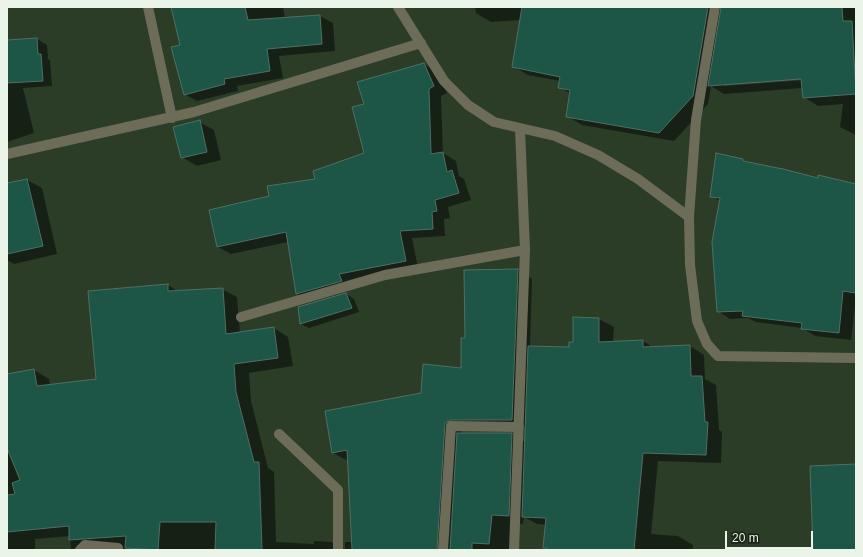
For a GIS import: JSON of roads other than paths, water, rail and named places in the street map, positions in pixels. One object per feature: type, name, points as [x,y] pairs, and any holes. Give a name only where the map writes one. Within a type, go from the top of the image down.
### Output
[{"type":"street","points":[[148,7],[172,118]]},
{"type":"street","points":[[398,7],[444,81],[468,105],[494,122],[555,136],[598,155],[638,179],[689,217]]},
{"type":"street","points":[[715,7],[696,120],[689,217],[690,265],[698,321],[707,344],[718,356],[856,358]]},
{"type":"street","points":[[7,154],[172,118],[421,43]]},
{"type":"street","points":[[514,550],[525,250],[520,129]]},
{"type":"street","points":[[241,317],[384,275],[525,250]]},
{"type":"street","points":[[443,550],[451,426],[519,427]]},
{"type":"street","points":[[279,434],[338,490],[338,550]]},
{"type":"street","points":[[80,550],[86,545],[118,548]]}]
